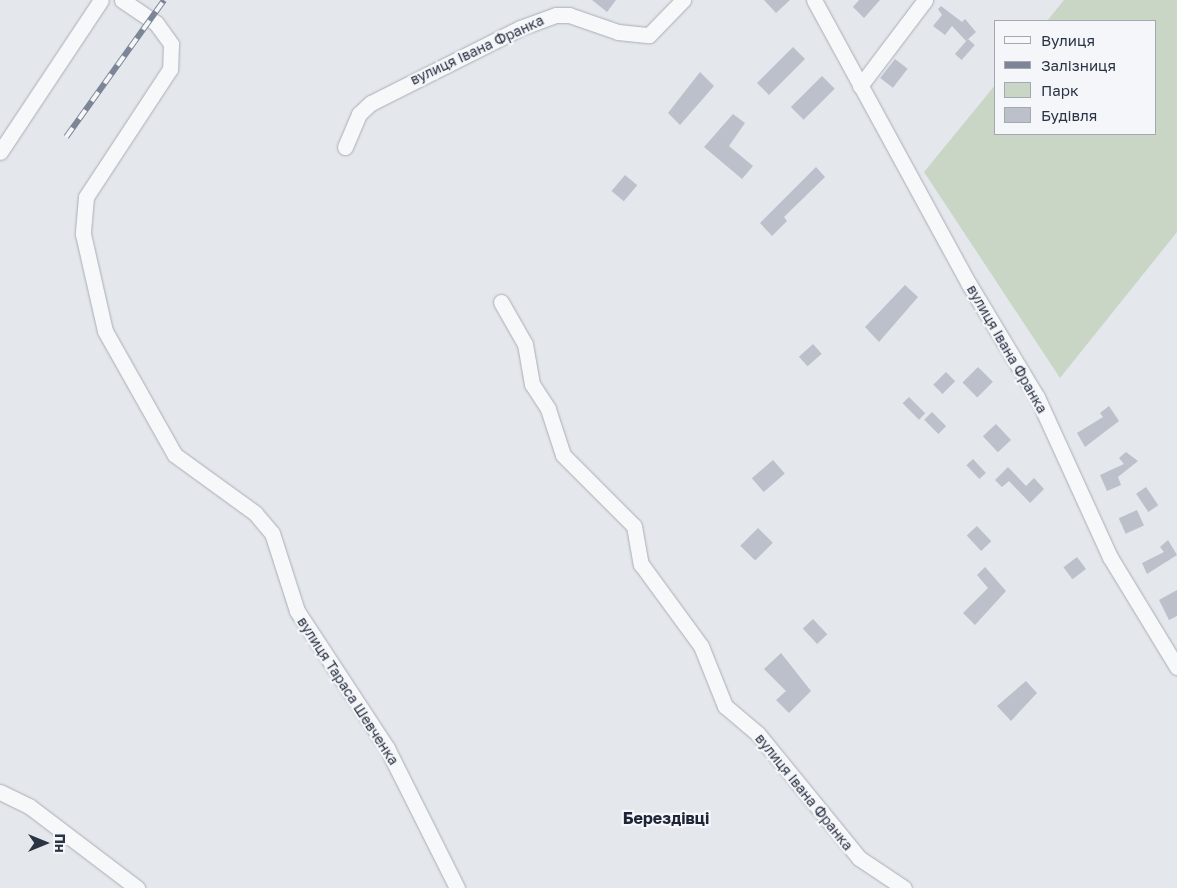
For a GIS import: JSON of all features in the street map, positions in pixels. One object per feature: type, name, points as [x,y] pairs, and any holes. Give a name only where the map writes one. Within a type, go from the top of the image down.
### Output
[{"type":"street","points":[[0,152],[101,0]]},
{"type":"street","name":"вулиця Тараса Шевченка","points":[[122,0],[156,23],[171,44],[170,69],[86,197],[83,234],[106,331],[175,455],[255,513],[272,533],[297,611],[387,748],[458,888]]},
{"type":"street","name":"вулиця Івана Франка","points":[[345,147],[359,114],[371,103],[427,71],[520,28],[569,15],[618,32],[649,35],[683,0]]},
{"type":"street","name":"вулиця Івана Франка","points":[[814,0],[860,86],[1037,397],[1110,557],[1177,667]]},
{"type":"street","points":[[860,86],[925,0]]},
{"type":"street","name":"вулиця Івана Франка","points":[[501,302],[525,344],[532,384],[548,409],[563,455],[634,526],[641,564],[701,646],[724,706],[758,734],[859,858],[904,888]]},
{"type":"street","points":[[0,792],[28,806],[137,888]]},
{"type":"green space","points":[[1064,0],[1177,0],[1177,232],[1060,378],[924,172],[994,86],[994,135],[1157,135],[1157,20],[1048,20]]},
{"type":"building","points":[[592,0],[616,0],[607,12]]},
{"type":"building","points":[[764,0],[790,0],[776,13]]},
{"type":"building","points":[[859,0],[880,0],[864,18],[853,7]]},
{"type":"building","points":[[941,6],[962,22],[965,19],[976,32],[966,41],[952,26],[945,35],[933,26],[942,15],[938,9]]},
{"type":"building","points":[[968,39],[975,45],[962,60],[955,54]]},
{"type":"building","points":[[793,47],[805,59],[769,95],[757,83]]},
{"type":"building","points":[[895,59],[908,69],[893,88],[880,78]]},
{"type":"building","points":[[700,72],[714,86],[680,125],[668,113]]},
{"type":"building","points":[[822,76],[835,89],[804,120],[791,107]]},
{"type":"building","points":[[733,114],[745,123],[729,146],[753,166],[742,179],[704,147]]},
{"type":"building","points":[[816,167],[825,177],[784,217],[787,221],[772,236],[760,223]]},
{"type":"building","points":[[625,175],[637,185],[624,201],[612,191]]},
{"type":"building","points":[[905,285],[918,297],[879,342],[865,327]]},
{"type":"building","points":[[813,344],[822,354],[808,366],[799,357]]},
{"type":"building","points":[[978,367],[993,382],[977,397],[962,383]]},
{"type":"building","points":[[946,372],[955,381],[942,394],[933,385]]},
{"type":"building","points":[[909,397],[925,413],[919,420],[903,403]]},
{"type":"building","points":[[1109,406],[1119,421],[1085,447],[1077,433],[1103,417],[1100,413]]},
{"type":"building","points":[[932,412],[946,426],[938,434],[924,420]]},
{"type":"building","points":[[996,424],[1011,440],[998,452],[983,436]]},
{"type":"building","points":[[1126,452],[1138,461],[1118,477],[1121,485],[1107,491],[1100,475],[1124,464],[1119,458]]},
{"type":"building","points":[[973,459],[986,473],[979,479],[966,465]]},
{"type":"building","points":[[773,460],[785,474],[764,492],[752,478]]},
{"type":"building","points":[[1008,467],[1026,486],[1034,478],[1044,489],[1030,503],[1009,481],[1002,487],[995,480]]},
{"type":"building","points":[[1146,487],[1158,505],[1148,512],[1136,494]]},
{"type":"building","points":[[1137,510],[1144,526],[1126,534],[1119,518]]},
{"type":"building","points":[[977,526],[991,541],[981,551],[967,536]]},
{"type":"building","points":[[758,528],[773,543],[755,561],[740,546]]},
{"type":"building","points":[[1168,540],[1177,555],[1147,574],[1142,563],[1164,552],[1160,547]]},
{"type":"building","points":[[1077,557],[1086,569],[1072,579],[1063,567]]},
{"type":"building","points":[[985,567],[1006,591],[975,625],[963,613],[988,588],[977,575]]},
{"type":"building","points":[[1177,590],[1177,616],[1169,620],[1159,600]]},
{"type":"building","points":[[813,619],[827,634],[817,644],[803,629]]},
{"type":"building","points":[[781,653],[811,691],[789,713],[776,700],[786,691],[764,669]]},
{"type":"building","points":[[1026,681],[1037,693],[1011,721],[997,706]]},
{"type":"railway","points":[[66,137],[164,0]]},
{"type":"district","name":"Берездівці","points":[[666,818]]}]
